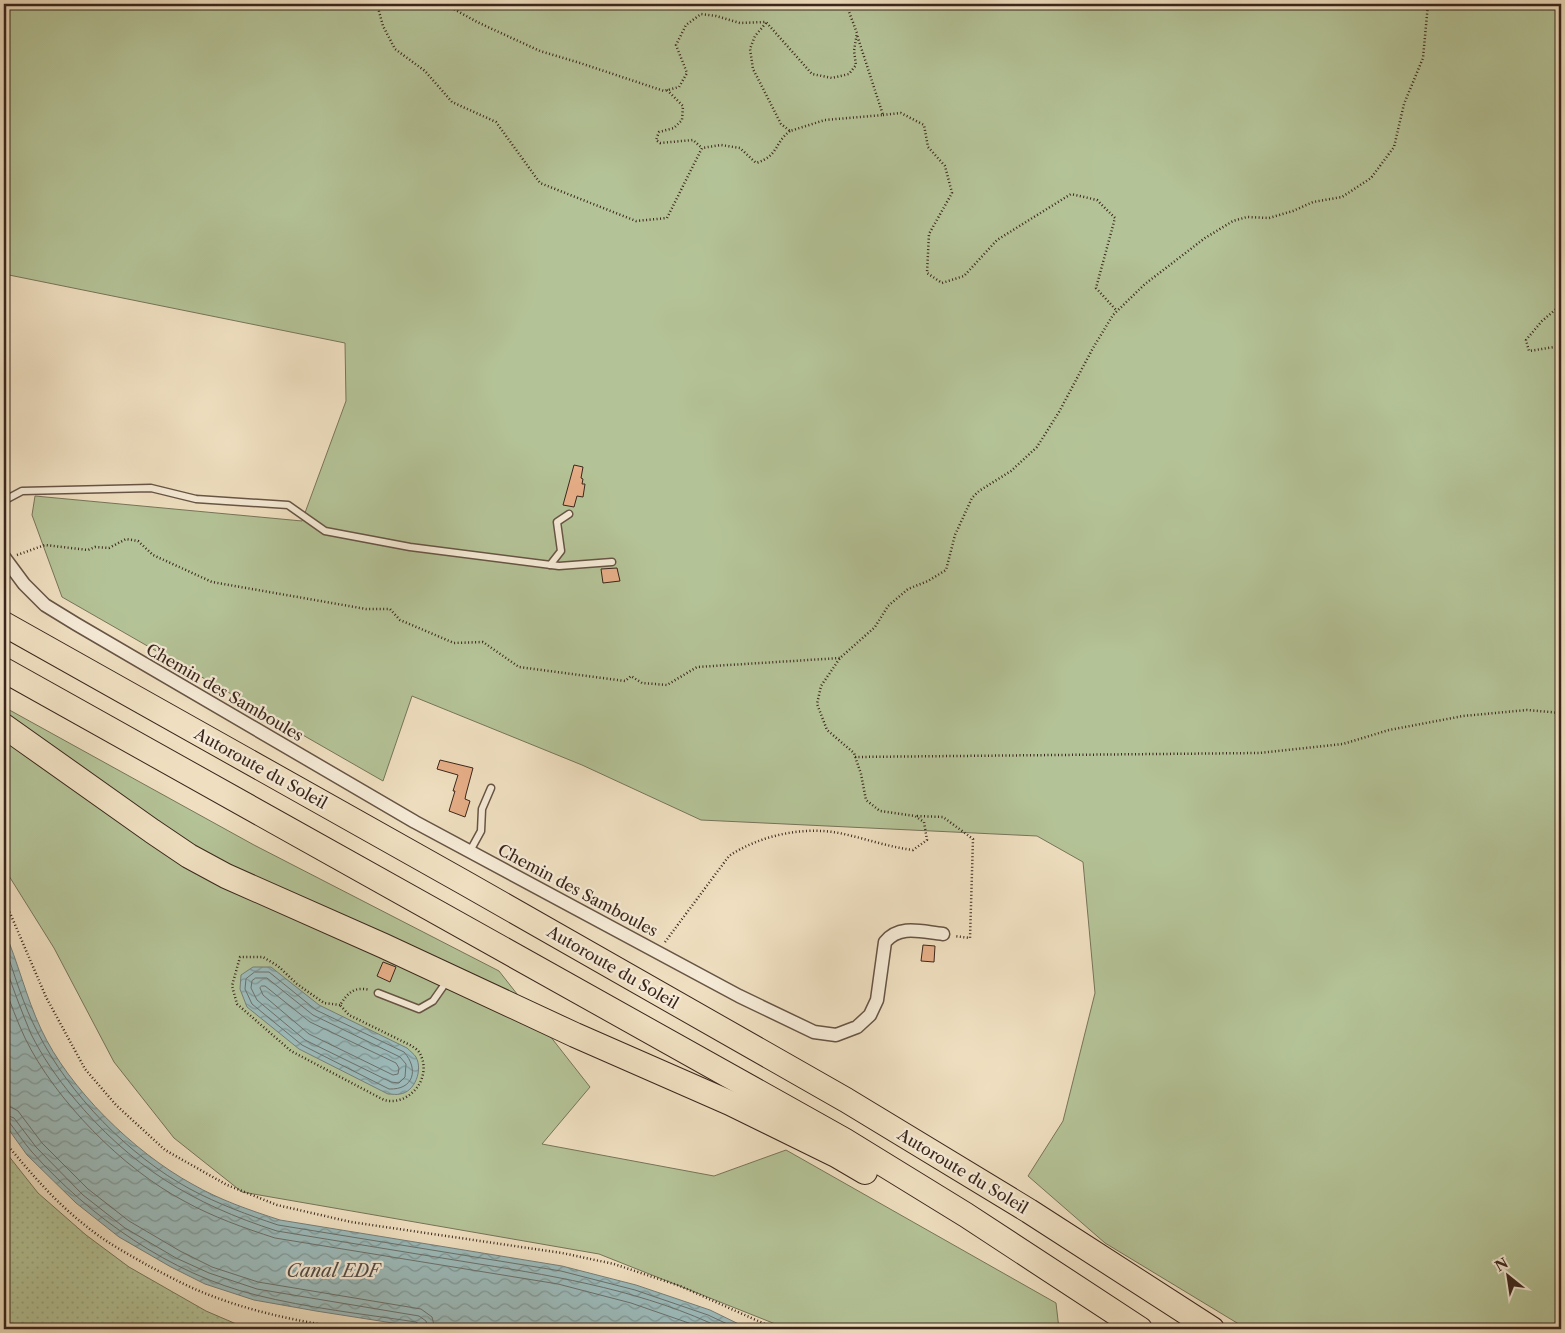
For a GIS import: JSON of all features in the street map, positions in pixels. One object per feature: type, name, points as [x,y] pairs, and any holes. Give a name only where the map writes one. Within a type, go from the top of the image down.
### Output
[{"type":"highway","name":"Autoroute du Soleil","points":[[4,624],[448,873],[846,1100],[1029,1211],[1212,1329]]},
{"type":"highway","points":[[4,670],[844,1140],[966,1215],[1140,1329]]},
{"type":"highway","points":[[4,726],[190,856],[226,876],[730,1103],[836,1155],[941,1217],[966,1215]]},
{"type":"street","name":"Chemin des Samboules","points":[[5,558],[24,584],[46,604],[76,624],[415,822],[739,996],[814,1032],[836,1036],[857,1027],[870,1015],[877,1000],[885,942],[890,936],[903,930],[943,934]]},
{"type":"lane","points":[[4,505],[7,499],[22,491],[151,488],[196,498],[288,505],[325,531],[410,547],[559,566],[612,562]]},
{"type":"lane","points":[[550,565],[561,551],[557,522],[569,514]]},
{"type":"lane","points":[[470,851],[481,831],[482,809],[491,788]]},
{"type":"lane","points":[[378,993],[419,1009],[433,1001],[450,976]]},
{"type":"path","points":[[377,4],[383,26],[395,49],[425,71],[452,102],[496,122],[540,182],[636,221],[667,218],[702,148]]},
{"type":"path","points":[[445,4],[477,22],[540,51],[664,90],[679,87],[687,73],[676,45],[686,25],[701,14],[740,23],[766,22]]},
{"type":"path","points":[[846,4],[883,115]]},
{"type":"path","points":[[943,934],[970,938],[974,839],[943,817],[915,816],[880,811],[866,800],[861,774],[854,753],[828,730],[817,704],[821,686],[840,658],[876,627],[888,606],[908,589],[928,581],[946,570],[955,536],[972,498],[979,491],[1011,471],[1037,447],[1059,412],[1093,348],[1117,311],[1144,284],[1205,238],[1233,221],[1247,217],[1269,218],[1293,211],[1313,202],[1342,197],[1371,178],[1394,146],[1404,104],[1423,58],[1428,4]]},
{"type":"path","points":[[766,22],[754,36],[750,49],[753,70],[781,124],[790,131]]},
{"type":"path","points":[[766,22],[812,74],[832,78],[849,74],[856,65],[854,51],[856,34]]},
{"type":"path","points":[[667,90],[683,106],[682,120],[674,128],[659,132],[656,140],[660,143],[693,140],[702,148]]},
{"type":"path","points":[[702,148],[720,145],[740,148],[756,163],[768,160],[784,135],[790,131],[825,120],[901,113],[924,125],[928,147],[945,166],[952,193],[929,234],[927,273],[942,283],[964,276],[997,240],[1071,194],[1097,200],[1115,218],[1096,288],[1117,311]]},
{"type":"path","points":[[1561,305],[1542,321],[1526,340],[1528,351],[1561,346]]},
{"type":"path","points":[[5,558],[45,545],[88,550],[94,547],[109,548],[126,539],[138,541],[153,555],[212,582],[366,609],[390,609],[400,620],[454,643],[483,642],[519,667],[624,681],[631,676],[642,683],[667,686],[697,667],[840,658]]},
{"type":"path","points":[[855,757],[1259,753],[1342,744],[1389,730],[1463,716],[1527,710],[1561,714]]},
{"type":"path","points":[[658,951],[729,856],[742,847],[785,834],[811,831],[838,833],[913,850],[927,840],[924,822],[915,816]]},
{"type":"path","points":[[4,899],[46,997],[85,1069],[116,1105],[165,1150],[226,1186],[277,1206],[351,1222],[562,1253],[614,1264],[680,1286],[776,1329]]},
{"type":"path","points":[[240,957],[263,957],[278,966],[297,984],[324,1003],[340,1005],[349,1015],[410,1044],[418,1052],[423,1063],[423,1076],[417,1089],[410,1096],[394,1103],[384,1100],[291,1051],[237,1004],[232,986],[240,957]]},
{"type":"path","points":[[340,1005],[346,995],[355,989],[367,989],[378,993]]},
{"type":"path","points":[[4,1141],[37,1180],[65,1208],[86,1227],[130,1256],[212,1296],[303,1322],[349,1329]]},
{"type":"green space","points":[[4,4],[1561,4],[1561,1329],[1247,1329],[1105,1243],[1028,1176],[1063,1121],[1095,993],[1083,862],[1037,836],[701,820],[582,765],[412,696],[383,781],[62,597],[32,515],[35,496],[302,521],[346,401],[345,343],[4,274]]},
{"type":"green space","points":[[4,707],[254,845],[499,971],[590,1087],[542,1144],[714,1176],[786,1150],[1056,1303],[1059,1329],[788,1329],[599,1254],[242,1192],[174,1138],[114,1062],[54,948],[4,868]]},
{"type":"green space","points":[[4,1150],[38,1193],[86,1235],[129,1267],[206,1311],[248,1329],[4,1329]]},
{"type":"water","name":"Canal EDF","points":[[4,930],[41,1029],[53,1052],[68,1074],[105,1117],[126,1137],[170,1171],[203,1190],[280,1220],[562,1266],[636,1285],[710,1310],[749,1329],[431,1329],[254,1300],[205,1284],[171,1267],[119,1237],[76,1203],[27,1155],[4,1123]]},
{"type":"water","points":[[253,967],[271,967],[319,1005],[407,1048],[418,1062],[418,1074],[414,1085],[405,1092],[388,1094],[299,1049],[247,1007],[240,989],[241,975]]},
{"type":"building","points":[[574,465],[583,467],[581,478],[583,479],[582,484],[585,484],[583,497],[577,496],[574,507],[563,505]]},
{"type":"building","points":[[617,568],[620,581],[603,583],[601,569]]},
{"type":"building","points":[[440,760],[473,768],[465,799],[470,801],[465,817],[449,811],[458,775],[437,769]]},
{"type":"building","points":[[923,945],[935,946],[934,962],[921,961]]},
{"type":"building","points":[[383,962],[396,967],[390,982],[377,976]]}]
